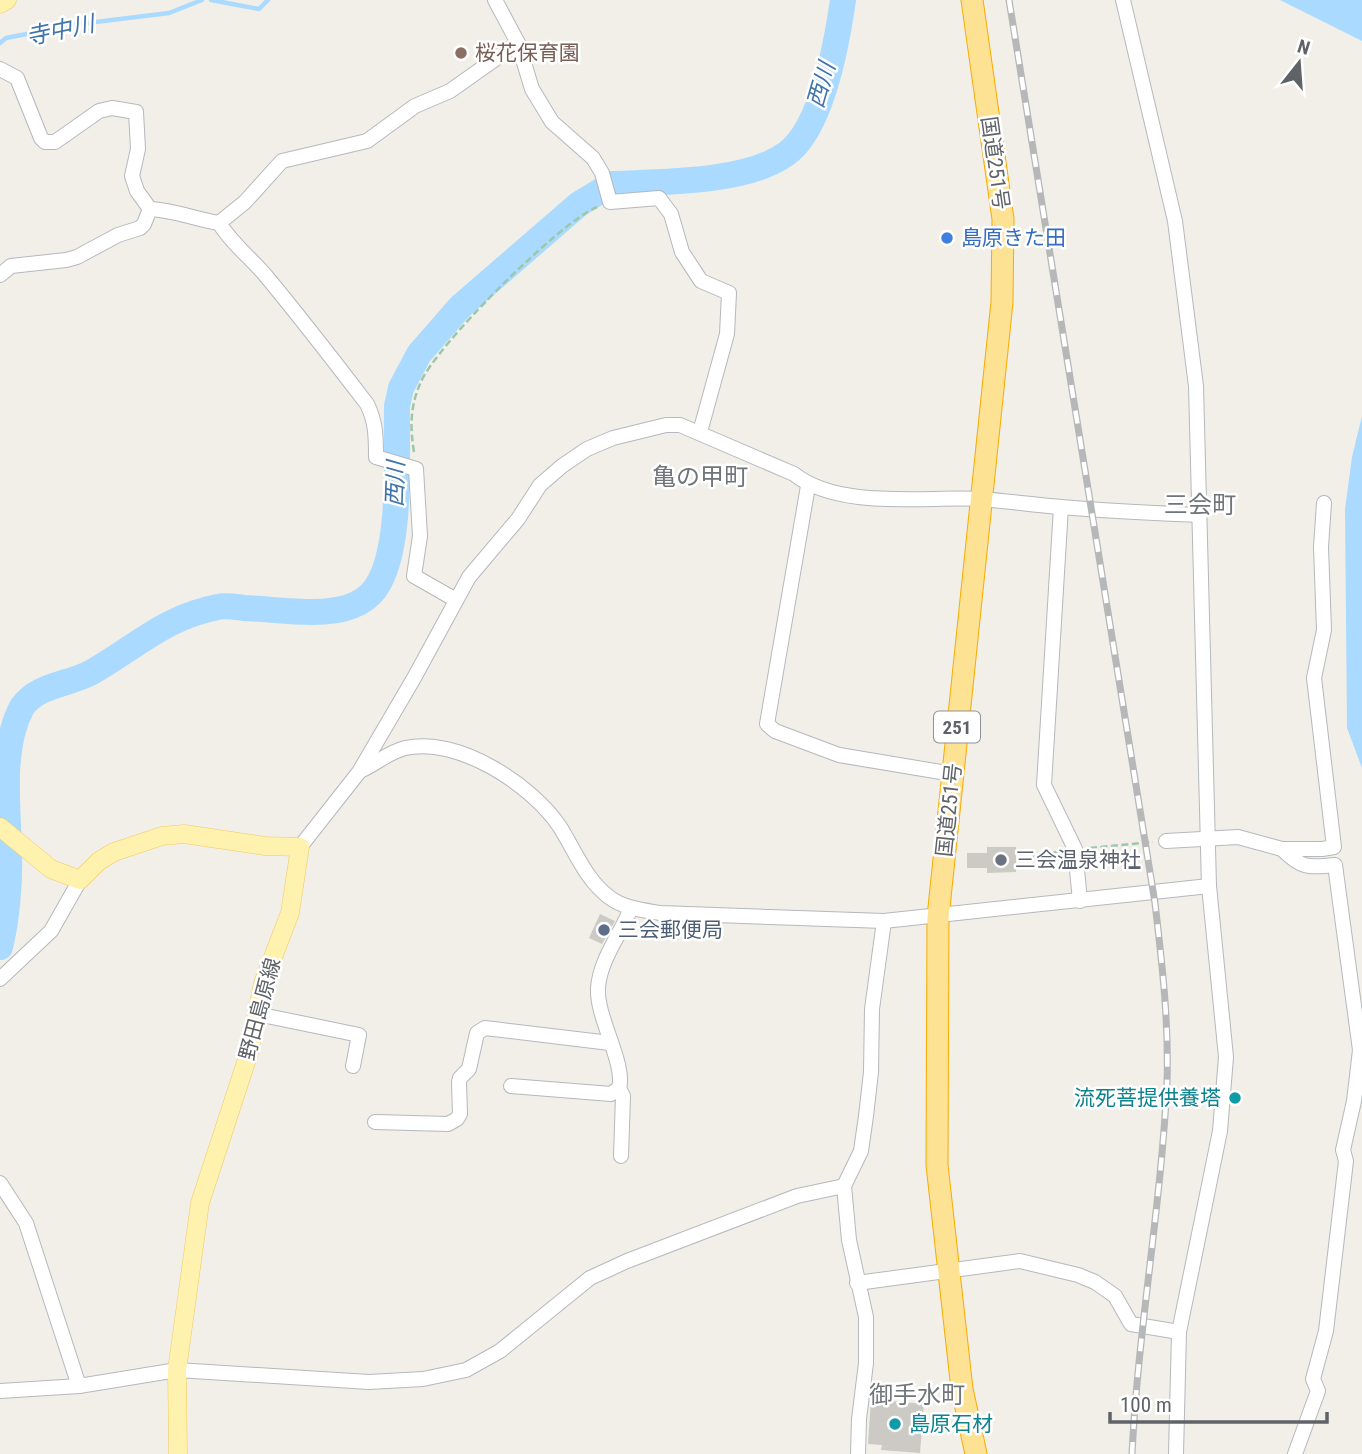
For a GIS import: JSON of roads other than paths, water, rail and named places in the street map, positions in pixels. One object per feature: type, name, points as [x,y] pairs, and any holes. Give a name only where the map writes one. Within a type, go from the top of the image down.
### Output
[{"type":"highway","name":"国道251号","points":[[972,0],[1003,219],[1002,302],[938,917],[937,1165],[962,1389],[976,1454]]},
{"type":"main road","points":[[0,4],[7,0]]},
{"type":"main road","points":[[0,827],[51,869],[80,880],[99,861],[114,852],[162,836],[184,834],[265,846],[300,847]]},
{"type":"main road","name":"野田島原線","points":[[178,1454],[177,1370],[200,1203],[249,1053],[263,983],[290,913],[300,847]]},
{"type":"street","points":[[495,0],[518,43],[532,89],[552,121],[593,158],[602,173],[609,200],[659,198],[671,214],[682,252],[701,281],[729,293],[727,334],[700,432]]},
{"type":"street","points":[[1123,0],[1175,221],[1196,386],[1209,886],[1226,1058],[1220,1131],[1179,1332],[1176,1454]]},
{"type":"street","points":[[219,223],[245,202],[282,162],[367,141],[415,106],[450,91],[518,43]]},
{"type":"street","points":[[0,69],[17,78],[45,142],[55,142],[105,109],[136,112],[138,149],[132,176],[137,191],[150,209]]},
{"type":"street","points":[[150,209],[168,210],[219,223],[232,243],[259,268],[299,315],[367,404],[376,427],[376,457],[414,469],[420,536],[414,576],[456,600]]},
{"type":"street","points":[[0,275],[11,266],[77,257],[118,235],[140,228],[150,209]]},
{"type":"street","points":[[300,847],[359,772],[470,577],[518,519],[540,485],[587,449],[613,438],[666,425],[680,425],[794,474],[808,486],[834,492],[898,500],[981,499],[1060,507],[1200,515]]},
{"type":"street","points":[[808,486],[768,724],[775,731],[839,755],[953,774]]},
{"type":"street","points":[[1166,841],[1238,837],[1282,849],[1334,847],[1314,678],[1324,630],[1321,547],[1324,503]]},
{"type":"street","points":[[1060,507],[1044,785],[1075,849],[1080,901]]},
{"type":"street","points":[[359,772],[394,751],[419,746],[460,753],[485,764],[539,803],[560,828],[598,888],[611,899],[631,908],[660,913],[884,921],[1209,886]]},
{"type":"street","points":[[1282,849],[1299,864],[1315,867],[1335,865],[1360,1051],[1354,1101],[1343,1150],[1346,1161],[1325,1331],[1313,1379],[1318,1391],[1295,1454]]},
{"type":"street","points":[[0,979],[51,931],[80,880]]},
{"type":"street","points":[[621,1156],[621,1074],[598,999],[598,988],[604,963],[631,908]]},
{"type":"street","points":[[858,1454],[866,1363],[866,1317],[849,1240],[844,1186],[861,1151],[871,1072],[872,1009],[884,921]]},
{"type":"street","points":[[257,1014],[359,1035],[353,1066]]},
{"type":"street","points":[[375,1122],[454,1122],[460,1114],[460,1078],[469,1069],[477,1032],[485,1028],[610,1043]]},
{"type":"street","points":[[511,1086],[611,1094],[619,1087]]},
{"type":"street","points":[[0,1183],[26,1223],[79,1386]]},
{"type":"street","points":[[0,1391],[79,1386],[177,1370],[369,1382],[423,1380],[466,1370],[500,1351],[590,1278],[626,1261],[797,1196],[844,1186]]},
{"type":"street","points":[[857,1283],[1020,1261],[1078,1275],[1107,1289],[1115,1296],[1131,1324],[1179,1332]]},
{"type":"water","points":[[1280,0],[1362,0],[1362,41]]},
{"type":"water","points":[[1362,416],[1362,768],[1347,728],[1345,509],[1352,457]]},
{"type":"waterway","name":"寺中川","points":[[0,43],[6,38],[79,24],[169,13],[202,0]]},
{"type":"waterway","name":"寺中川","points":[[211,0],[259,9],[268,0]]},
{"type":"waterway","name":"西川","points":[[0,947],[9,875],[8,759],[15,723],[29,699],[45,689],[92,672],[166,625],[199,612],[224,606],[296,612],[330,611],[363,601],[375,589],[384,572],[390,551],[396,501],[397,406],[401,388],[419,354],[460,307],[579,204],[612,184],[726,176],[769,164],[786,154],[799,142],[818,105],[832,61],[843,0]]},
{"type":"railway","points":[[1009,0],[1155,903],[1164,993],[1167,1038],[1164,1129],[1139,1361],[1132,1454]]},
{"type":"place","name":"桜花保育園","points":[[461,53]]},
{"type":"place","name":"島原きた田","points":[[947,238]]},
{"type":"place","name":"三会温泉神社","points":[[1001,860]]},
{"type":"place","name":"三会郵便局","points":[[604,930]]},
{"type":"place","name":"流死菩提供養塔","points":[[1235,1098]]},
{"type":"place","name":"島原石材","points":[[895,1424]]},
{"type":"district","name":"亀の甲町","points":[[700,477]]},
{"type":"district","name":"三会町","points":[[1200,505]]},
{"type":"district","name":"御手水町","points":[[917,1395]]}]
